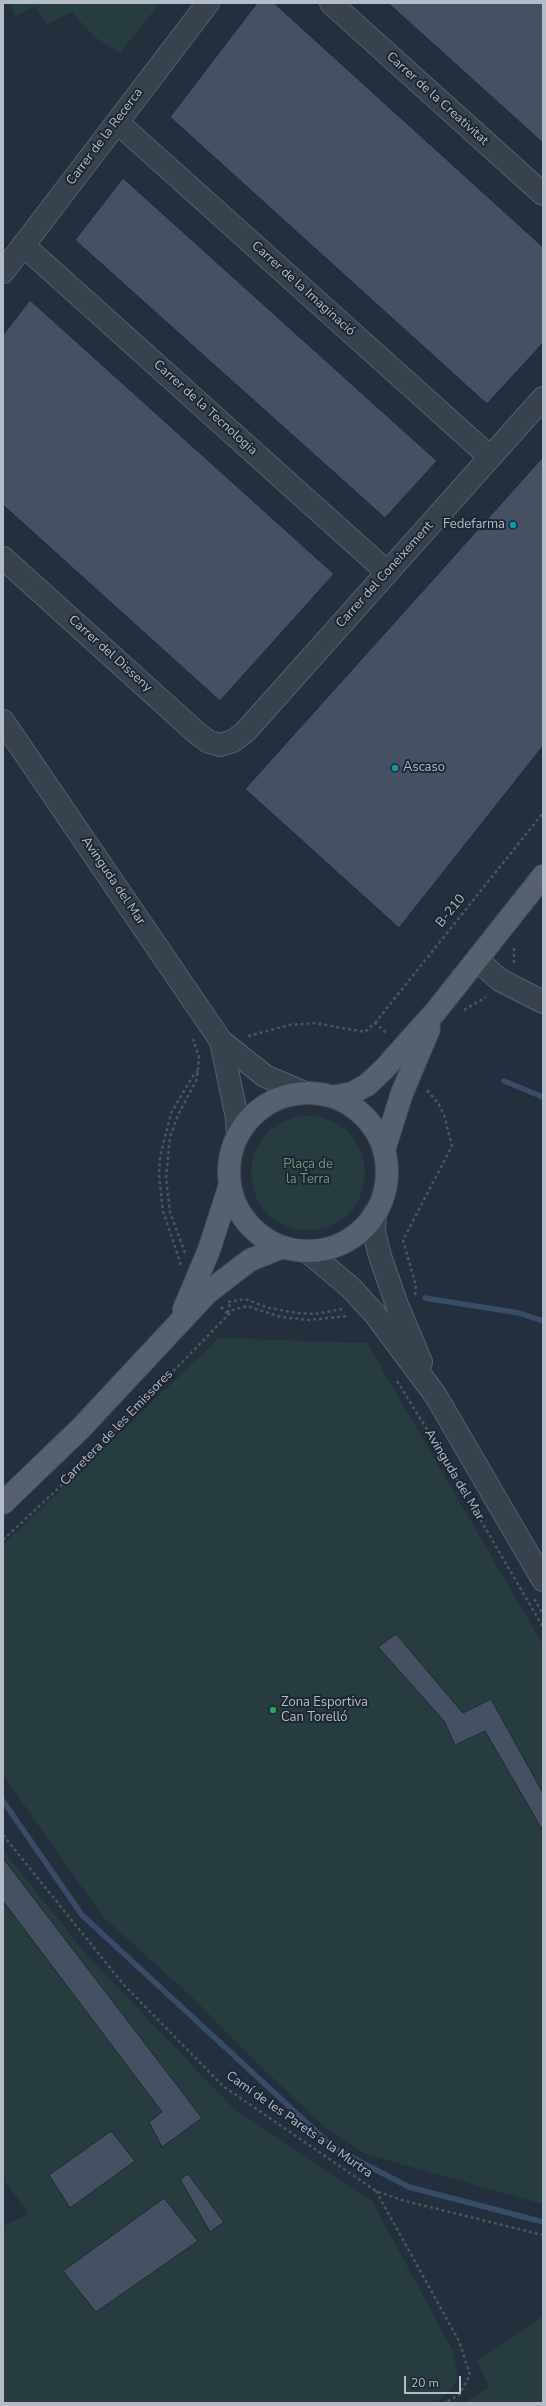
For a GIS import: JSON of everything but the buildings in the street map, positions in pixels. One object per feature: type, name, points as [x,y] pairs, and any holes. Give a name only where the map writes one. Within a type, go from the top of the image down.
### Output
[{"type":"main road","points":[[334,1097],[347,1104],[365,1118],[378,1136],[384,1150],[387,1171],[386,1186],[375,1212],[366,1226],[346,1240],[328,1248],[307,1251],[283,1247],[262,1236],[245,1220],[234,1200],[230,1185],[230,1159],[238,1135],[253,1115],[266,1105],[281,1098],[305,1093],[334,1097],[352,1093],[367,1085],[390,1064],[436,1011],[543,876]]},
{"type":"main road","points":[[384,1150],[402,1093],[436,1011]]},
{"type":"main road","points":[[177,1323],[209,1250],[230,1185]]},
{"type":"main road","name":"Carretera de les Emissores","points":[[4,1502],[81,1428],[177,1323],[207,1293],[250,1260],[283,1247]]},
{"type":"street","name":"Carrer de la Recerca","points":[[3,272],[208,3]]},
{"type":"street","name":"Carrer de la Creativitat","points":[[331,3],[543,194]]},
{"type":"street","name":"Carrer de la Imaginació","points":[[117,122],[490,457]]},
{"type":"street","name":"Carrer de la Tecnologia","points":[[23,245],[387,572]]},
{"type":"street","name":"Carrer del Coneixement","points":[[220,745],[232,741],[245,732],[543,398]]},
{"type":"street","name":"Carrer del Disseny","points":[[3,558],[198,734],[209,742],[220,745]]},
{"type":"street","name":"Avinguda del Mar","points":[[3,721],[221,1041],[265,1076],[305,1093]]},
{"type":"street","points":[[477,960],[500,980],[543,1002]]},
{"type":"street","name":"Avinguda del Mar","points":[[221,1041],[237,1118],[238,1135]]},
{"type":"street","name":"Avinguda del Mar","points":[[375,1212],[374,1232],[380,1256],[397,1305],[436,1396]]},
{"type":"street","name":"Avinguda del Mar","points":[[307,1251],[350,1287],[375,1314],[436,1396],[543,1580]]},
{"type":"path","name":"B-210","points":[[375,1022],[543,813]]},
{"type":"path","points":[[459,1013],[486,997]]},
{"type":"path","points":[[242,1036],[302,1023],[327,1024],[365,1032],[375,1022],[390,1036]]},
{"type":"path","points":[[186,1257],[170,1212],[166,1178],[166,1159],[170,1137],[178,1115],[197,1079],[199,1057]]},
{"type":"path","points":[[183,1271],[163,1211],[159,1182],[160,1157],[171,1113],[193,1076],[198,1071]]},
{"type":"path","points":[[411,1299],[416,1293],[416,1286],[403,1240],[452,1146],[444,1115],[438,1103],[425,1087]]},
{"type":"path","points":[[226,1301],[230,1302],[245,1299],[269,1308],[298,1313],[314,1314],[344,1309]]},
{"type":"path","points":[[228,1314],[230,1302]]},
{"type":"path","points":[[228,1314],[237,1307],[247,1306],[267,1314],[294,1319],[320,1320],[344,1316],[353,1318]]},
{"type":"path","points":[[220,1307],[228,1314]]},
{"type":"path","name":"Carretera de les Emissores","points":[[3,1540],[138,1409],[211,1330],[228,1314]]},
{"type":"path","name":"Avinguda del Mar","points":[[394,1375],[438,1447],[543,1627]]},
{"type":"path","name":"Camí de les Parets a la Murtra","points":[[3,1835],[124,1985],[223,2086],[376,2191],[405,2201],[543,2236]]},
{"type":"path","points":[[376,2191],[459,2342],[468,2368],[470,2375],[459,2394],[444,2403]]},
{"type":"green space","points":[[10,3],[160,3],[120,53],[93,36],[72,12],[47,24],[35,6],[15,16]]},
{"type":"green space","name":"Plaça de la Terra","points":[[308,1116],[319,1117],[330,1121],[340,1126],[348,1133],[355,1141],[360,1151],[364,1162],[364,1184],[360,1195],[355,1205],[348,1213],[340,1220],[330,1225],[319,1229],[308,1230],[297,1229],[286,1225],[276,1220],[268,1213],[261,1205],[256,1195],[252,1184],[251,1173],[252,1162],[256,1151],[261,1141],[268,1133],[276,1126],[286,1121],[297,1117]]},
{"type":"green space","name":"Zona Esportiva Can Torelló","points":[[219,1338],[367,1343],[543,1645],[543,2204],[365,2154],[323,2126],[258,2064],[193,1998],[103,1917],[3,1775],[3,1545]]},
{"type":"green space","points":[[3,1850],[86,1954],[232,2107],[372,2201],[454,2353],[458,2380],[442,2399],[435,2403],[3,2403],[3,2226],[29,2214],[3,2179]]},
{"type":"green space","points":[[543,2316],[543,2403],[463,2403],[489,2387],[477,2361]]},
{"type":"waterway","points":[[504,1081],[543,1097]]},
{"type":"waterway","points":[[425,1298],[519,1313],[543,1321]]},
{"type":"waterway","points":[[3,1801],[82,1915],[334,2148],[409,2187],[543,2222]]},
{"type":"place","name":"Fedefarma","points":[[513,525]]},
{"type":"place","name":"Ascaso","points":[[395,768]]},
{"type":"place","name":"Zona Esportiva Can Torelló","points":[[273,1710]]}]
